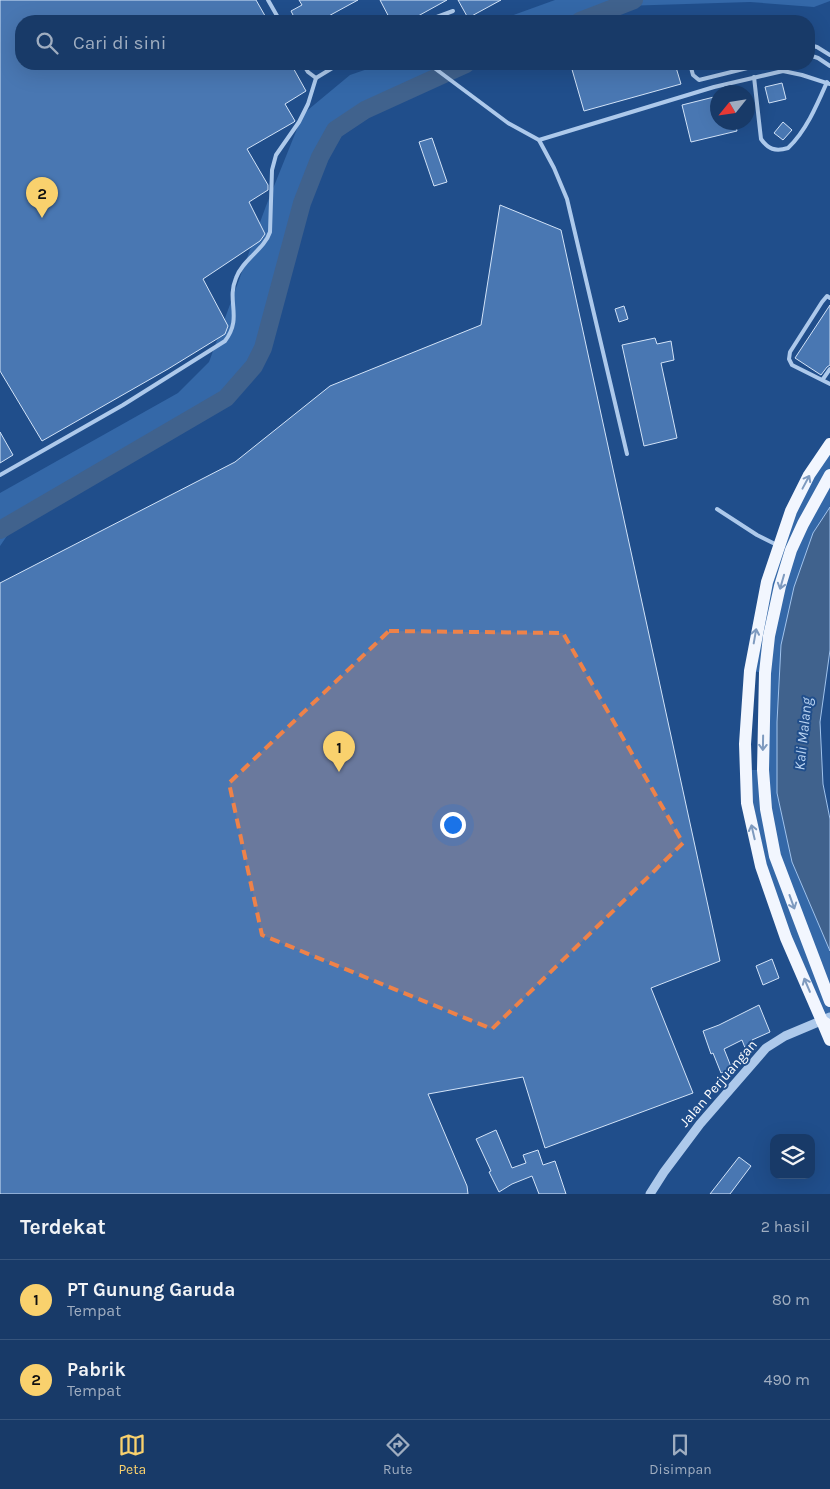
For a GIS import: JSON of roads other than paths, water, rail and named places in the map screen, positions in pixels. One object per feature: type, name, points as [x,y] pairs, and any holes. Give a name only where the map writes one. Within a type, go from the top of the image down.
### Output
[{"type":"main road","points":[[830,444],[809,475],[791,511],[780,586],[769,636],[765,673],[762,770],[766,808],[775,856],[830,1001]]},
{"type":"main road","points":[[830,474],[803,524],[785,548],[767,582],[750,671],[745,744],[747,803],[761,866],[786,938],[827,1022],[830,1040]]},
{"type":"main road","points":[[750,671],[765,673]]},
{"type":"main road","points":[[746,770],[762,770]]},
{"type":"street","name":"Jalan Perjuangan","points":[[650,1194],[700,1124],[766,1048],[785,1036],[827,1022]]},
{"type":"lane","points":[[268,0],[277,15]]},
{"type":"lane","points":[[442,15],[453,11]]},
{"type":"lane","points":[[815,46],[830,55]]},
{"type":"lane","points":[[815,57],[830,66]]},
{"type":"lane","points":[[307,70],[316,78]]},
{"type":"lane","points":[[0,475],[123,405],[225,341],[235,321],[232,295],[235,278],[244,263],[268,240],[270,232],[272,170],[276,155],[299,122],[308,104],[316,78],[330,70]]},
{"type":"lane","points":[[437,70],[508,123],[538,140],[554,168],[567,199],[627,454]]},
{"type":"lane","points":[[692,70],[693,75],[699,80],[740,70]]},
{"type":"lane","points":[[538,140],[714,87],[754,77],[783,71],[828,83],[803,131],[788,148],[775,150],[766,146],[761,139],[754,77]]},
{"type":"lane","points":[[829,296],[795,344],[789,356],[792,365],[830,384]]},
{"type":"lane","points":[[823,379],[830,369]]},
{"type":"lane","points":[[717,509],[757,535],[785,548]]},
{"type":"water","name":"Kali Malang","points":[[830,507],[830,650],[820,722],[823,784],[830,819],[830,951],[792,862],[777,793],[777,722],[781,645],[794,587],[813,533]]},
{"type":"waterway","points":[[595,15],[634,0]]},
{"type":"waterway","points":[[0,530],[226,398],[254,366],[263,348],[302,203],[320,157],[335,130],[365,110],[453,70]]},
{"type":"place","name":"Pabrik","points":[[42,218]]},
{"type":"place","name":"PT Gunung Garuda","points":[[339,772]]}]
